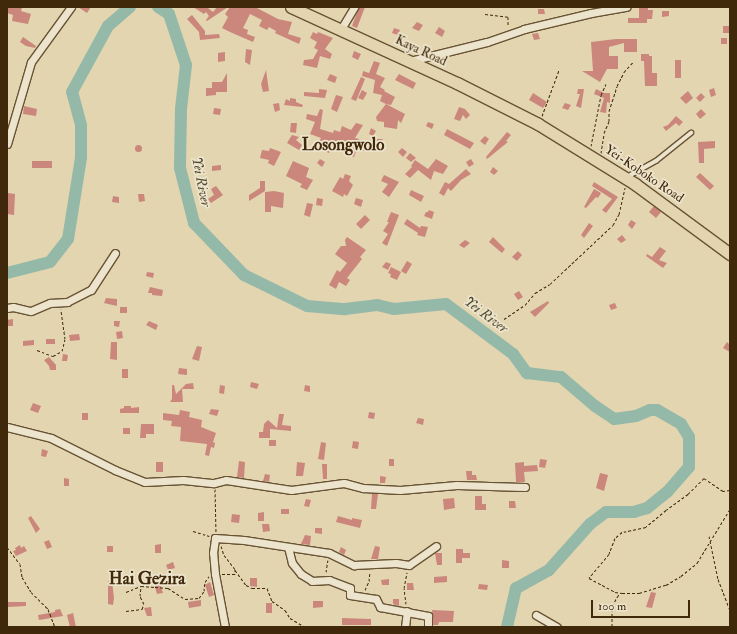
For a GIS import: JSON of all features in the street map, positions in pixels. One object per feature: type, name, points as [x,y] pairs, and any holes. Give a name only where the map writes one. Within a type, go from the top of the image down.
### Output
[{"type":"main road","name":"Kaya Road","points":[[290,7],[342,29],[410,61],[538,124]]},
{"type":"main road","name":"Yei-Koboko Road","points":[[538,124],[600,161],[630,181],[730,254]]},
{"type":"street","points":[[7,144],[31,62],[71,7]]},
{"type":"street","points":[[342,29],[354,7]]},
{"type":"street","points":[[410,61],[487,42],[591,13],[626,7]]},
{"type":"street","points":[[7,308],[13,307],[31,311],[39,306],[67,302],[91,290],[115,252]]},
{"type":"street","points":[[7,427],[51,438],[114,470],[145,482],[183,480],[214,483],[226,480],[291,490],[344,483],[363,488],[400,490],[457,485],[524,487]]},
{"type":"street","points":[[225,627],[215,574],[213,553],[215,538],[329,553],[354,565],[396,562],[409,566],[436,546]]},
{"type":"street","points":[[288,547],[292,562],[301,574],[312,581],[329,580],[350,588],[350,595],[376,599],[380,607],[428,616],[428,627]]},
{"type":"street","points":[[405,627],[407,611]]},
{"type":"street","points":[[536,615],[557,627]]},
{"type":"lane","points":[[630,181],[691,133]]},
{"type":"path","points":[[485,14],[508,17],[509,35]]},
{"type":"path","points":[[600,161],[604,133],[609,121],[609,111],[617,86],[624,72],[633,62]]},
{"type":"path","points":[[538,124],[546,108],[559,70]]},
{"type":"path","points":[[589,155],[601,95],[606,84]]},
{"type":"path","points":[[504,319],[525,305],[534,293],[550,284],[613,225],[619,214],[624,189],[630,181]]},
{"type":"path","points":[[37,350],[53,356],[62,351],[65,339],[60,303]]},
{"type":"path","points":[[730,490],[723,491],[704,478],[688,494],[646,527],[622,532],[615,538],[609,554],[589,578],[619,593],[639,594],[666,585],[682,576],[697,562],[711,542],[730,509]]},
{"type":"path","points":[[193,531],[215,538],[216,513],[214,483]]},
{"type":"path","points":[[710,536],[718,579],[730,611]]},
{"type":"path","points":[[221,545],[224,555],[246,585],[252,588],[267,588],[272,601],[285,610],[290,618],[305,627]]},
{"type":"path","points":[[7,547],[20,564],[22,577],[31,592],[48,609],[55,627]]},
{"type":"path","points":[[329,553],[326,576],[329,580]]},
{"type":"path","points":[[363,598],[364,590],[369,581],[368,564]]},
{"type":"path","points":[[407,611],[404,588],[409,566]]},
{"type":"path","points":[[126,592],[140,586],[168,588],[185,599],[199,598],[204,590],[205,582],[208,577],[215,574],[235,574],[235,569]]},
{"type":"path","points":[[126,611],[142,609],[144,604],[140,596],[140,586]]},
{"type":"path","points":[[612,627],[612,606],[619,593]]},
{"type":"building","points":[[7,7],[22,8],[21,11],[31,14],[28,24],[12,21],[13,15],[7,13]]},
{"type":"building","points":[[78,7],[91,7],[87,13]]},
{"type":"building","points":[[193,7],[209,7],[208,8],[213,12],[217,7],[228,7],[207,21],[206,20],[209,16],[206,12],[204,14]]},
{"type":"building","points":[[230,7],[255,7],[278,19],[292,22],[288,34],[301,38],[299,44],[275,33],[276,31],[269,27],[267,30],[259,26],[262,20],[250,14],[243,28],[248,30],[247,34],[255,37],[253,42],[222,28],[228,17],[225,14]]},
{"type":"building","points":[[359,7],[365,7],[357,28],[352,26]]},
{"type":"building","points":[[639,7],[648,7],[648,10],[653,10],[652,19],[647,19],[647,23],[628,23],[628,18],[639,18]]},
{"type":"building","points":[[538,9],[544,9],[545,14],[538,14]]},
{"type":"building","points":[[662,11],[669,11],[669,16],[662,17]]},
{"type":"building","points":[[192,15],[205,31],[205,35],[219,34],[220,38],[200,40],[199,32],[187,19]]},
{"type":"building","points":[[417,22],[423,25],[419,31],[412,28]]},
{"type":"building","points":[[723,26],[730,26],[730,33],[723,33]]},
{"type":"building","points":[[439,27],[445,31],[442,37],[435,33]]},
{"type":"building","points":[[394,28],[400,30],[398,35],[392,33]]},
{"type":"building","points":[[313,32],[317,34],[318,32],[333,38],[325,49],[332,54],[330,59],[320,56],[317,68],[303,65],[304,60],[313,59],[318,50],[314,48],[317,42],[310,38]]},
{"type":"building","points":[[538,33],[540,39],[534,40],[532,34]]},
{"type":"building","points":[[23,37],[36,46],[35,48],[26,46],[20,42]]},
{"type":"building","points":[[721,38],[727,38],[727,44],[721,44]]},
{"type":"building","points":[[616,39],[637,39],[637,52],[624,52],[624,43],[609,47],[609,56],[618,56],[618,69],[607,69],[600,82],[582,71],[593,71],[591,42]]},
{"type":"building","points":[[246,49],[252,50],[250,65],[245,62]]},
{"type":"building","points":[[354,51],[361,54],[358,60],[352,57]]},
{"type":"building","points":[[225,52],[225,61],[218,62],[218,53]]},
{"type":"building","points":[[641,54],[649,54],[649,56],[652,56],[652,73],[657,73],[657,86],[645,86],[644,61],[641,61]]},
{"type":"building","points":[[675,60],[681,60],[681,78],[675,78]]},
{"type":"building","points":[[374,61],[380,63],[376,74],[385,78],[380,87],[395,97],[391,105],[380,101],[382,95],[373,93],[375,80],[362,76],[363,71],[369,73]]},
{"type":"building","points":[[266,70],[269,91],[263,92],[261,84]]},
{"type":"building","points":[[227,73],[227,92],[216,92],[216,95],[206,96],[206,88],[212,88],[212,82],[222,82]]},
{"type":"building","points":[[330,74],[337,77],[335,83],[327,80]]},
{"type":"building","points":[[399,74],[416,83],[413,89],[395,80]]},
{"type":"building","points":[[361,77],[365,79],[356,101],[351,99]]},
{"type":"building","points":[[714,88],[716,95],[711,97],[709,90]]},
{"type":"building","points":[[319,89],[327,90],[325,98],[304,96],[304,92],[319,93]]},
{"type":"building","points":[[578,89],[584,89],[581,108],[576,106],[580,94],[577,94]]},
{"type":"building","points":[[596,89],[604,93],[610,93],[610,103],[607,102],[606,113],[600,112],[604,98],[594,94]]},
{"type":"building","points":[[362,90],[367,93],[363,100],[358,98]]},
{"type":"building","points":[[688,91],[693,98],[686,104],[680,98]]},
{"type":"building","points":[[533,93],[547,102],[543,108],[529,100]]},
{"type":"building","points":[[701,93],[705,97],[700,102],[696,98]]},
{"type":"building","points":[[336,95],[343,97],[337,112],[331,109]]},
{"type":"building","points":[[290,98],[296,99],[296,102],[303,105],[302,107],[284,105],[286,99],[290,101]]},
{"type":"building","points":[[279,103],[280,110],[275,112],[273,104]]},
{"type":"building","points":[[565,103],[571,105],[568,110],[562,108]]},
{"type":"building","points":[[386,104],[405,114],[401,123],[398,120],[397,129],[384,127],[384,122],[377,121],[376,117]]},
{"type":"building","points":[[24,106],[37,109],[36,116],[23,114]]},
{"type":"building","points":[[459,107],[465,109],[470,115],[466,119],[463,115],[460,121],[454,119]]},
{"type":"building","points":[[214,108],[221,109],[220,115],[213,114]]},
{"type":"building","points":[[320,109],[323,110],[320,129],[333,133],[334,130],[340,132],[342,126],[351,130],[356,123],[363,125],[355,138],[359,139],[358,144],[366,147],[364,151],[357,149],[354,157],[347,154],[348,152],[332,146],[329,153],[316,147],[321,138],[310,134],[315,122],[306,119],[307,114],[317,116]]},
{"type":"building","points":[[701,109],[706,114],[700,119],[696,114]]},
{"type":"building","points":[[676,116],[683,122],[679,126],[676,123],[666,131],[663,127],[668,125]]},
{"type":"building","points":[[428,122],[434,124],[432,129],[426,126]]},
{"type":"building","points":[[291,123],[297,123],[296,133],[290,132]]},
{"type":"building","points":[[371,128],[376,131],[373,136],[369,134]]},
{"type":"building","points":[[447,129],[474,143],[470,149],[444,135]]},
{"type":"building","points":[[507,132],[511,135],[506,141],[508,142],[487,159],[486,157]]},
{"type":"building","points":[[292,135],[299,137],[296,140],[302,145],[299,150],[287,143]]},
{"type":"building","points":[[485,136],[489,139],[485,145],[480,141]]},
{"type":"building","points":[[370,139],[383,139],[378,145]]},
{"type":"building","points":[[715,141],[715,148],[704,149],[704,163],[699,163],[698,142]]},
{"type":"building","points":[[138,145],[141,148],[138,151],[135,148]]},
{"type":"building","points":[[270,148],[281,152],[274,166],[268,163],[269,160],[260,158],[262,150],[269,151]]},
{"type":"building","points":[[402,148],[407,152],[403,157],[398,152]]},
{"type":"building","points":[[410,153],[416,158],[411,162],[406,158]]},
{"type":"building","points":[[320,159],[325,162],[322,167],[317,163]]},
{"type":"building","points":[[436,159],[448,166],[443,174],[434,171],[431,180],[418,170],[410,178],[405,174],[412,167],[411,166],[415,160],[428,169]]},
{"type":"building","points":[[471,159],[474,164],[469,167],[466,162]]},
{"type":"building","points":[[32,161],[52,161],[52,168],[32,168]]},
{"type":"building","points":[[293,161],[309,168],[306,177],[313,180],[307,190],[300,187],[302,184],[286,176]]},
{"type":"building","points":[[221,165],[221,170],[212,171],[212,166]]},
{"type":"building","points":[[493,167],[498,171],[494,175],[490,172]]},
{"type":"building","points":[[466,169],[471,174],[461,180],[451,191],[448,188],[444,196],[439,193],[445,182],[449,184]]},
{"type":"building","points":[[700,173],[714,186],[710,190],[696,177]]},
{"type":"building","points":[[345,174],[351,176],[349,181],[353,185],[347,196],[344,194],[343,197],[332,191],[340,177],[343,179]]},
{"type":"building","points":[[384,175],[399,182],[389,197],[382,192],[388,184],[381,181]]},
{"type":"building","points":[[260,181],[265,181],[265,191],[249,201],[249,195],[260,188]]},
{"type":"building","points":[[594,182],[618,197],[606,213],[602,210],[612,199],[592,186]]},
{"type":"building","points":[[216,186],[223,195],[211,203],[208,199],[214,195],[211,189]]},
{"type":"building","points":[[594,189],[601,193],[598,198],[596,197],[586,208],[584,207]]},
{"type":"building","points":[[411,190],[424,196],[421,202],[409,195]]},
{"type":"building","points":[[274,191],[284,193],[283,208],[271,206],[271,212],[265,212],[265,192]]},
{"type":"building","points":[[8,193],[15,194],[14,215],[7,214]]},
{"type":"building","points":[[138,194],[144,194],[145,201],[139,202]]},
{"type":"building","points":[[113,196],[119,197],[119,203],[112,202]]},
{"type":"building","points":[[317,198],[323,199],[322,206],[316,205]]},
{"type":"building","points":[[356,198],[363,200],[361,207],[354,204]]},
{"type":"building","points":[[307,203],[313,204],[310,217],[304,215]]},
{"type":"building","points":[[654,206],[661,212],[656,218],[649,212]]},
{"type":"building","points":[[429,210],[434,212],[432,219],[424,216]]},
{"type":"building","points":[[391,212],[399,215],[387,246],[382,243],[388,234],[383,231],[389,222],[387,222]]},
{"type":"building","points":[[365,215],[370,220],[361,229],[356,224]]},
{"type":"building","points":[[407,219],[420,228],[421,226],[428,227],[425,237],[417,235],[418,233],[404,224]]},
{"type":"building","points":[[631,220],[636,223],[632,229],[628,225]]},
{"type":"building","points":[[589,223],[593,226],[584,238],[581,235]]},
{"type":"building","points":[[622,235],[626,240],[621,243],[617,239]]},
{"type":"building","points":[[347,237],[366,250],[360,257],[362,259],[347,278],[350,280],[346,286],[339,282],[336,289],[329,285],[337,270],[340,272],[347,263],[335,254],[341,246],[346,246],[345,240]]},
{"type":"building","points":[[493,237],[505,249],[502,253],[489,242]]},
{"type":"building","points":[[465,240],[470,243],[464,248],[459,245]]},
{"type":"building","points":[[660,247],[666,251],[659,260],[667,263],[663,268],[646,256],[647,254],[652,257]]},
{"type":"building","points":[[518,251],[522,255],[517,261],[512,257]]},
{"type":"building","points":[[407,261],[412,264],[406,274],[401,271]]},
{"type":"building","points":[[386,262],[391,264],[388,270],[382,267]]},
{"type":"building","points":[[391,267],[401,272],[397,280],[390,277],[391,274],[388,273]]},
{"type":"building","points":[[147,272],[154,273],[153,278],[146,276]]},
{"type":"building","points":[[150,287],[163,290],[162,296],[148,293]]},
{"type":"building","points":[[519,291],[523,297],[518,300],[514,294]]},
{"type":"building","points":[[106,298],[117,299],[117,306],[104,303]]},
{"type":"building","points":[[548,301],[549,303],[535,317],[530,312]]},
{"type":"building","points":[[615,303],[617,308],[611,310],[609,305]]},
{"type":"building","points":[[120,307],[127,307],[127,313],[120,313]]},
{"type":"building","points":[[13,319],[13,326],[7,326],[7,320]]},
{"type":"building","points":[[114,321],[120,321],[119,327],[114,326]]},
{"type":"building","points":[[149,321],[158,325],[156,330],[146,325]]},
{"type":"building","points":[[122,331],[123,338],[117,339],[116,332]]},
{"type":"building","points":[[79,334],[80,340],[70,341],[69,335]]},
{"type":"building","points":[[46,339],[55,339],[55,344],[46,344]]},
{"type":"building","points":[[34,340],[34,345],[23,346],[23,341]]},
{"type":"building","points":[[111,342],[117,342],[117,360],[110,359]]},
{"type":"building","points":[[727,342],[730,345],[730,352],[723,348]]},
{"type":"building","points":[[197,346],[202,347],[199,361],[192,359]]},
{"type":"building","points":[[63,354],[68,355],[67,361],[62,361]]},
{"type":"building","points":[[49,357],[56,365],[56,370],[50,370],[49,366],[44,360]]},
{"type":"building","points":[[179,368],[187,369],[187,375],[178,374]]},
{"type":"building","points":[[122,369],[128,369],[128,378],[122,378]]},
{"type":"building","points":[[251,382],[259,384],[257,389],[250,387]]},
{"type":"building","points":[[193,383],[194,389],[182,389],[183,402],[170,402],[172,399],[172,385],[174,385],[176,394],[186,384]]},
{"type":"building","points":[[220,385],[225,386],[224,394],[219,393]]},
{"type":"building","points":[[305,385],[310,386],[310,392],[304,391]]},
{"type":"building","points":[[33,403],[41,406],[38,413],[30,410]]},
{"type":"building","points":[[124,406],[131,406],[131,408],[139,407],[139,413],[120,413],[120,409],[124,408]]},
{"type":"building","points":[[211,409],[219,410],[217,416],[209,414]]},
{"type":"building","points":[[180,410],[190,412],[189,417],[202,420],[201,427],[216,433],[213,442],[215,443],[214,448],[211,447],[209,456],[205,455],[207,444],[180,441],[181,427],[171,426],[172,421],[163,420],[163,413],[179,415]]},
{"type":"building","points":[[369,412],[375,413],[374,419],[368,418]]},
{"type":"building","points":[[82,413],[88,413],[88,420],[82,420]]},
{"type":"building","points":[[279,414],[284,414],[282,425],[291,426],[291,431],[270,429],[270,438],[259,438],[259,432],[263,432],[264,424],[268,420],[277,428]]},
{"type":"building","points":[[418,418],[424,419],[423,425],[416,423]]},
{"type":"building","points":[[141,424],[154,424],[154,434],[146,434],[146,438],[140,438]]},
{"type":"building","points":[[123,428],[130,428],[130,434],[123,434]]},
{"type":"building","points":[[269,440],[276,440],[276,446],[269,446]]},
{"type":"building","points":[[353,441],[359,442],[358,449],[352,448]]},
{"type":"building","points":[[321,442],[326,443],[324,460],[318,459]]},
{"type":"building","points":[[42,449],[48,451],[46,457],[41,456]]},
{"type":"building","points":[[389,459],[394,459],[394,466],[389,466]]},
{"type":"building","points":[[540,459],[547,460],[545,468],[539,467]]},
{"type":"building","points":[[239,461],[245,462],[244,478],[237,477]]},
{"type":"building","points":[[156,462],[163,462],[163,472],[156,472]]},
{"type":"building","points":[[297,462],[305,463],[303,476],[296,476]]},
{"type":"building","points":[[524,462],[524,466],[537,465],[538,471],[524,472],[525,482],[516,482],[515,463]]},
{"type":"building","points":[[322,464],[327,464],[327,479],[323,479]]},
{"type":"building","points":[[466,471],[472,471],[472,475],[476,475],[477,480],[467,480]]},
{"type":"building","points":[[600,473],[608,475],[604,491],[596,488]]},
{"type":"building","points":[[265,474],[270,475],[269,482],[263,481]]},
{"type":"building","points":[[380,476],[386,477],[385,483],[380,483]]},
{"type":"building","points":[[64,478],[69,479],[69,486],[64,486]]},
{"type":"building","points":[[372,494],[378,494],[376,509],[371,509]]},
{"type":"building","points":[[475,496],[482,496],[482,504],[486,504],[486,510],[475,510]]},
{"type":"building","points":[[454,498],[455,508],[444,510],[443,499]]},
{"type":"building","points":[[306,499],[311,500],[309,507],[304,506]]},
{"type":"building","points":[[509,501],[515,501],[516,508],[509,508]]},
{"type":"building","points":[[281,509],[289,509],[289,514],[281,514]]},
{"type":"building","points":[[264,512],[264,521],[258,521],[258,513]]},
{"type":"building","points":[[232,514],[240,515],[239,523],[231,522]]},
{"type":"building","points":[[31,516],[40,529],[36,533],[28,518]]},
{"type":"building","points":[[338,516],[352,520],[352,518],[362,520],[360,528],[336,522]]},
{"type":"building","points":[[262,524],[269,524],[270,531],[263,532]]},
{"type":"building","points":[[315,528],[322,528],[322,534],[315,533]]},
{"type":"building","points":[[305,535],[311,536],[310,545],[301,544]]},
{"type":"building","points":[[49,540],[52,547],[47,549],[44,542]]},
{"type":"building","points":[[161,544],[161,553],[155,553],[155,545]]},
{"type":"building","points":[[20,545],[21,548],[24,546],[27,551],[16,556],[13,551]]},
{"type":"building","points":[[107,546],[113,546],[113,552],[107,552]]},
{"type":"building","points":[[375,546],[380,547],[378,559],[371,559]]},
{"type":"building","points":[[341,547],[346,550],[344,555],[339,552]]},
{"type":"building","points":[[456,549],[463,549],[463,553],[470,553],[470,558],[462,558],[462,563],[456,563]]},
{"type":"building","points":[[435,553],[442,553],[442,565],[437,565]]},
{"type":"building","points":[[502,560],[509,561],[509,568],[502,568]]},
{"type":"building","points":[[173,562],[175,568],[168,570],[166,565]]},
{"type":"building","points":[[447,576],[447,582],[434,583],[434,577]]},
{"type":"building","points":[[158,578],[163,593],[157,594],[153,579]]},
{"type":"building","points":[[250,578],[257,578],[257,587],[250,586]]},
{"type":"building","points":[[389,579],[389,585],[382,585],[381,580]]},
{"type":"building","points":[[108,581],[112,581],[114,598],[113,605],[108,604]]},
{"type":"building","points":[[210,582],[214,595],[209,597],[205,585]]},
{"type":"building","points":[[407,583],[413,583],[414,590],[407,590]]},
{"type":"building","points":[[479,584],[488,585],[487,590],[478,589]]},
{"type":"building","points":[[651,592],[656,593],[652,608],[646,607]]},
{"type":"building","points":[[393,599],[399,599],[399,606],[393,604]]},
{"type":"building","points":[[201,600],[201,606],[189,608],[188,602]]},
{"type":"building","points":[[313,601],[323,601],[323,607],[313,608]]},
{"type":"building","points":[[8,602],[26,602],[26,606],[8,607]]},
{"type":"building","points":[[266,603],[272,603],[272,613],[266,613]]},
{"type":"building","points":[[151,607],[152,616],[147,616],[144,608]]},
{"type":"building","points":[[60,609],[63,616],[39,620],[38,615],[55,612],[55,610]]},
{"type":"building","points":[[432,610],[454,611],[453,622],[439,622],[438,625],[433,625]]},
{"type":"building","points":[[73,613],[76,627],[70,627],[67,615]]},
{"type":"building","points":[[342,618],[371,619],[371,625],[342,625]]},
{"type":"waterway","name":"Yei River","points":[[7,273],[50,262],[68,239],[81,158],[81,125],[72,92],[108,26],[130,7]]},
{"type":"waterway","name":"Yei River","points":[[158,7],[169,14],[186,65],[181,109],[180,168],[194,223],[244,275],[307,306],[345,309],[377,305],[394,309],[446,304],[513,354],[527,373],[561,377],[595,406],[614,419],[636,416],[650,410],[657,410],[681,424],[689,437],[689,467],[667,492],[647,508],[634,512],[606,512],[590,524],[549,570],[516,588],[507,627]]},
{"type":"district","name":"Losongwolo","points":[[343,145]]},
{"type":"district","name":"Hai Gezira","points":[[147,579]]}]
